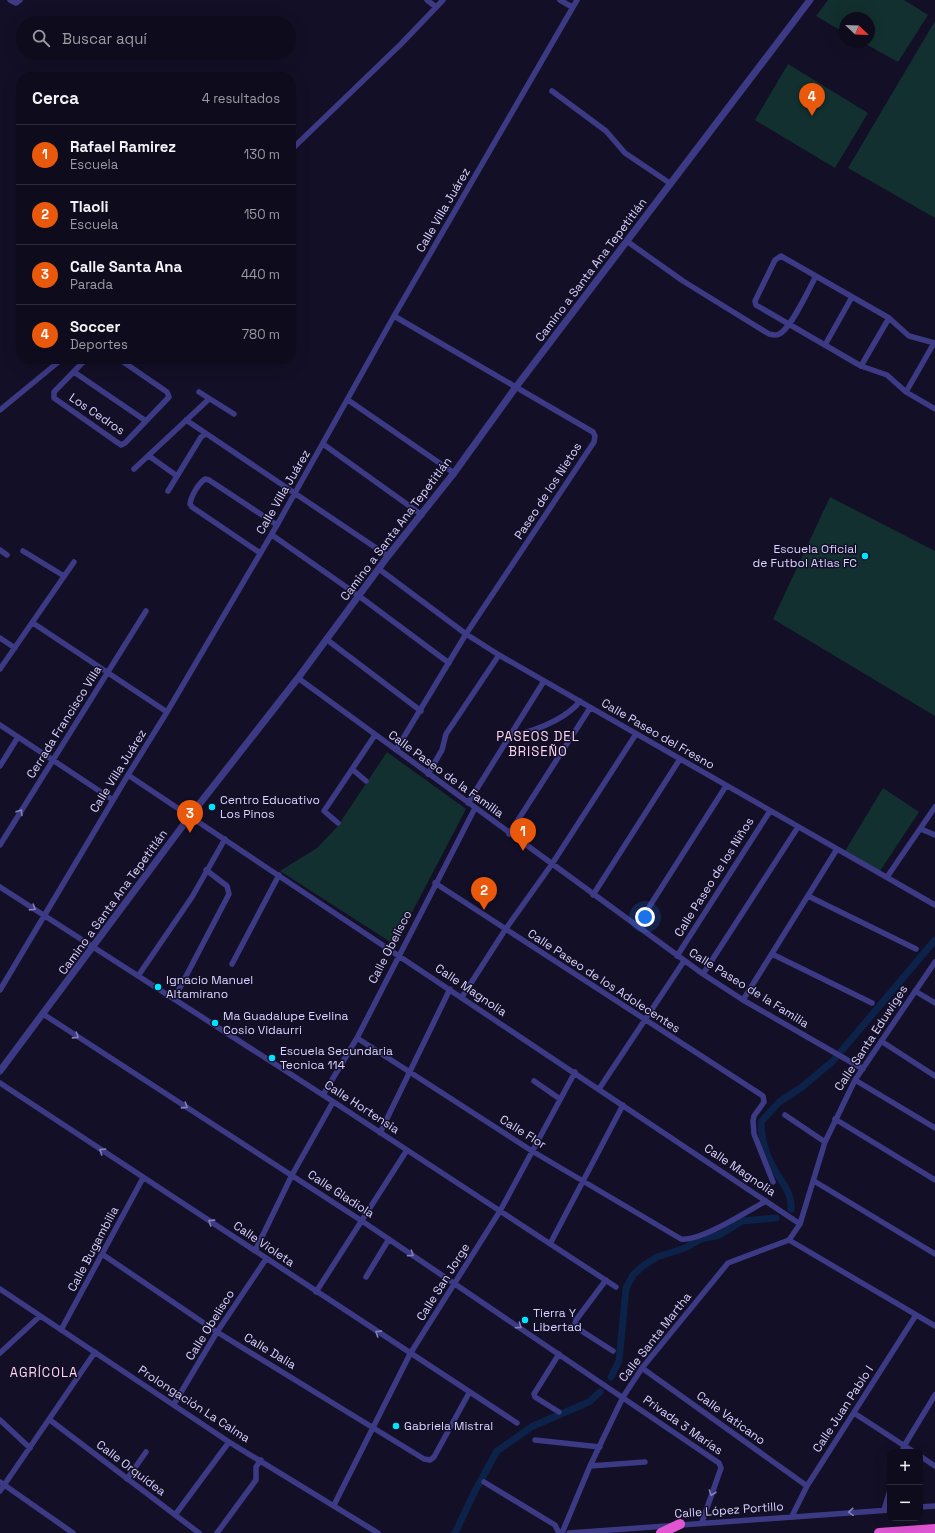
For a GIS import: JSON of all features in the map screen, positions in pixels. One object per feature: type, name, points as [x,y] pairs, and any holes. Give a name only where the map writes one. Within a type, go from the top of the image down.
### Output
[{"type":"highway","points":[[661,1533],[680,1524]]},
{"type":"highway","points":[[879,1533],[935,1529]]},
{"type":"street","points":[[10,0],[16,3],[20,0]]},
{"type":"street","points":[[426,0],[436,7]]},
{"type":"street","points":[[296,145],[401,44],[443,0]]},
{"type":"street","points":[[560,0],[572,7]]},
{"type":"street","name":"Calle Villa Juárez","points":[[0,990],[128,775],[168,712],[260,553],[272,535],[394,316],[577,0]]},
{"type":"street","name":"Camino a Santa Ana Tepetitlán","points":[[0,1071],[94,947],[190,816],[298,678],[388,556],[454,473],[516,387],[628,242],[810,0]]},
{"type":"street","points":[[552,91],[606,130],[626,153],[671,184]]},
{"type":"street","points":[[628,242],[683,281],[769,334],[780,334],[789,324],[816,276]]},
{"type":"street","points":[[906,392],[935,343],[909,336],[889,318],[779,256],[775,260],[754,303],[861,366],[887,374],[906,392],[935,409]]},
{"type":"street","points":[[825,345],[852,297]]},
{"type":"street","name":"Paseo de los Nietos","points":[[394,316],[593,432],[595,439],[466,634],[421,711],[396,750]]},
{"type":"street","points":[[861,366],[889,318]]},
{"type":"street","points":[[0,410],[56,364]]},
{"type":"street","name":"Los Cedros","points":[[80,364],[54,392],[55,399],[117,443],[123,444],[168,400],[169,394],[126,364]]},
{"type":"street","points":[[74,372],[146,421]]},
{"type":"street","points":[[199,392],[234,414]]},
{"type":"street","points":[[134,469],[209,399]]},
{"type":"street","points":[[348,400],[454,473]]},
{"type":"street","points":[[186,420],[295,495],[388,556]]},
{"type":"street","points":[[168,491],[201,437],[206,434]]},
{"type":"street","points":[[323,444],[422,515]]},
{"type":"street","points":[[149,456],[177,476]]},
{"type":"street","points":[[260,553],[192,508],[190,500],[201,482],[205,479],[209,480],[277,526]]},
{"type":"street","points":[[272,535],[359,596],[449,663]]},
{"type":"street","points":[[0,550],[7,555]]},
{"type":"street","points":[[23,551],[64,576]]},
{"type":"street","points":[[0,669],[74,562]]},
{"type":"street","name":"Calle Paseo del Fresno","points":[[379,568],[466,634],[499,655],[935,905]]},
{"type":"street","name":"Cerrada Francisco Villa","points":[[0,845],[146,611]]},
{"type":"street","points":[[33,623],[107,674],[168,712]]},
{"type":"street","points":[[0,638],[15,648]]},
{"type":"street","points":[[326,640],[421,711]]},
{"type":"street","points":[[428,774],[442,750],[446,734],[499,655]]},
{"type":"street","name":"Calle Paseo de la Familia","points":[[298,678],[684,961],[743,1000],[863,1069]]},
{"type":"street","points":[[468,803],[511,737],[544,681]]},
{"type":"street","points":[[511,737],[535,730],[574,710],[580,701]]},
{"type":"street","points":[[509,834],[590,708]]},
{"type":"street","points":[[0,725],[113,800]]},
{"type":"street","points":[[338,823],[324,812],[375,734]]},
{"type":"street","points":[[462,997],[505,930],[552,864],[636,734]]},
{"type":"street","points":[[0,766],[18,737]]},
{"type":"street","points":[[594,895],[680,759]]},
{"type":"street","points":[[352,769],[366,781]]},
{"type":"street","name":"Calle Magnolia","points":[[128,775],[399,954],[800,1224]]},
{"type":"street","points":[[637,926],[726,786]]},
{"type":"street","points":[[887,877],[935,807]]},
{"type":"street","name":"Calle Obelisco","points":[[323,1095],[357,1038],[435,883],[475,808]]},
{"type":"street","name":"Calle Paseo de los Niños","points":[[677,956],[770,811]]},
{"type":"street","points":[[703,974],[798,827]]},
{"type":"street","points":[[921,829],[935,836]]},
{"type":"street","points":[[138,976],[192,897],[225,839]]},
{"type":"street","points":[[743,1000],[836,849]]},
{"type":"street","points":[[174,999],[229,894],[227,886],[206,870]]},
{"type":"street","points":[[232,964],[279,875]]},
{"type":"street","name":"Calle Paseo de los Adolecentes","points":[[435,883],[644,1021],[763,1096],[764,1102],[753,1121],[754,1134],[773,1182]]},
{"type":"street","name":"Calle Hortensia","points":[[0,887],[323,1095],[616,1287]]},
{"type":"street","points":[[808,896],[916,949]]},
{"type":"street","points":[[772,954],[872,1003]]},
{"type":"street","points":[[599,1089],[684,961]]},
{"type":"street","name":"Calle Santa Eduwiges","points":[[789,1240],[800,1224],[825,1142],[855,1080],[935,962]]},
{"type":"street","points":[[380,1133],[450,989]]},
{"type":"street","points":[[915,991],[935,1003]]},
{"type":"street","name":"Calle Gladiola","points":[[43,1014],[362,1220],[623,1397]]},
{"type":"street","name":"Calle Flor","points":[[357,1038],[532,1151],[681,1239],[687,1239],[714,1229],[766,1201]]},
{"type":"street","points":[[881,1041],[935,1076]]},
{"type":"street","name":"Calle San Jorge","points":[[334,1505],[410,1354],[500,1211],[575,1072]]},
{"type":"street","points":[[855,1080],[935,1128]]},
{"type":"street","points":[[534,1081],[560,1099]]},
{"type":"street","name":"Calle Violeta","points":[[0,1083],[469,1393],[517,1423]]},
{"type":"street","points":[[255,1251],[292,1175],[333,1102]]},
{"type":"street","points":[[550,1244],[622,1104]]},
{"type":"street","points":[[785,1115],[825,1142]]},
{"type":"street","points":[[835,1119],[935,1180]]},
{"type":"street","points":[[316,1292],[407,1150]]},
{"type":"street","name":"Calle Bugambilia","points":[[61,1330],[143,1178]]},
{"type":"street","points":[[814,1181],[935,1254]]},
{"type":"street","points":[[366,1277],[389,1239]]},
{"type":"street","points":[[789,1240],[935,1326]]},
{"type":"street","name":"Calle Santa Martha","points":[[560,1533],[623,1397],[642,1368],[728,1263],[789,1240]]},
{"type":"street","name":"Calle Dalia","points":[[102,1254],[217,1332],[430,1460],[434,1457],[469,1393]]},
{"type":"street","name":"Calle Obelisco","points":[[174,1404],[217,1332],[266,1259]]},
{"type":"street","points":[[606,1280],[576,1320],[575,1324],[577,1328],[613,1351]]},
{"type":"street","name":"Prolongación La Calma","points":[[0,1289],[229,1442],[261,1460],[378,1533]]},
{"type":"street","name":"Calle Juan Pablo I","points":[[792,1516],[807,1486],[916,1315]]},
{"type":"street","points":[[0,1353],[40,1316]]},
{"type":"street","points":[[0,1491],[2,1483],[50,1420],[95,1352]]},
{"type":"street","points":[[559,1354],[534,1394],[534,1397],[559,1412]]},
{"type":"street","name":"Calle Vaticano","points":[[642,1368],[807,1486]]},
{"type":"street","points":[[903,1449],[935,1395]]},
{"type":"street","name":"Privada 3 Marías","points":[[623,1397],[720,1465],[702,1522]]},
{"type":"street","points":[[854,1413],[909,1449]]},
{"type":"street","points":[[0,1420],[30,1448]]},
{"type":"street","name":"Calle Orquídea","points":[[50,1420],[199,1533]]},
{"type":"street","points":[[535,1440],[600,1447]]},
{"type":"street","points":[[175,1515],[229,1442]]},
{"type":"street","points":[[127,1479],[146,1452]]},
{"type":"street","points":[[923,1458],[935,1466]]},
{"type":"street","points":[[217,1533],[256,1480],[256,1467],[261,1460]]},
{"type":"street","points":[[590,1466],[645,1462]]},
{"type":"street","points":[[484,1482],[555,1526],[560,1533]]},
{"type":"street","points":[[2,1483],[73,1533]]},
{"type":"street","points":[[923,1507],[935,1506]]},
{"type":"street","name":"Calle López Portillo","points":[[569,1533],[702,1522],[887,1510]]},
{"type":"green space","points":[[828,0],[904,0],[928,15],[898,62],[873,48],[875,48],[875,12],[839,12],[839,29],[816,16]]},
{"type":"green space","points":[[935,21],[935,218],[848,168]]},
{"type":"green space","points":[[788,64],[868,113],[835,168],[755,120]]},
{"type":"green space","points":[[830,497],[935,551],[935,716],[773,619]]},
{"type":"green space","points":[[387,752],[466,809],[395,945],[280,871],[317,848],[337,827]]},
{"type":"green space","points":[[883,788],[919,812],[880,871],[845,851]]},
{"type":"waterway","points":[[791,1209],[788,1192],[768,1157],[763,1139],[761,1122],[779,1102],[802,1087],[833,1061],[935,940]]},
{"type":"waterway","points":[[611,1377],[619,1361],[626,1288],[633,1275],[657,1257],[685,1248],[701,1239],[719,1235],[742,1221],[776,1218]]},
{"type":"waterway","points":[[455,1533],[475,1491],[497,1451],[533,1426],[589,1402],[600,1392]]},
{"type":"place","name":"Soccer","points":[[812,116]]},
{"type":"place","name":"Escuela Oficial de Futbol Atlas FC","points":[[865,556]]},
{"type":"place","name":"Centro Educativo Los Pinos","points":[[212,807]]},
{"type":"place","name":"Calle Santa Ana","points":[[190,833]]},
{"type":"place","name":"Rafael Ramirez","points":[[523,851]]},
{"type":"place","name":"Tlaoli","points":[[484,910]]},
{"type":"place","name":"Ignacio Manuel Altamirano","points":[[158,987]]},
{"type":"place","name":"Ma Guadalupe Evelina Cosio Vidaurri","points":[[215,1023]]},
{"type":"place","name":"Escuela Secundaria Tecnica 114","points":[[272,1058]]},
{"type":"place","name":"Tierra Y Libertad","points":[[525,1320]]},
{"type":"place","name":"Gabriela Mistral","points":[[396,1426]]},
{"type":"district","name":"PASEOS DEL BRISEÑO","points":[[538,744]]},
{"type":"district","name":"AGRÍCOLA","points":[[44,1372]]}]
